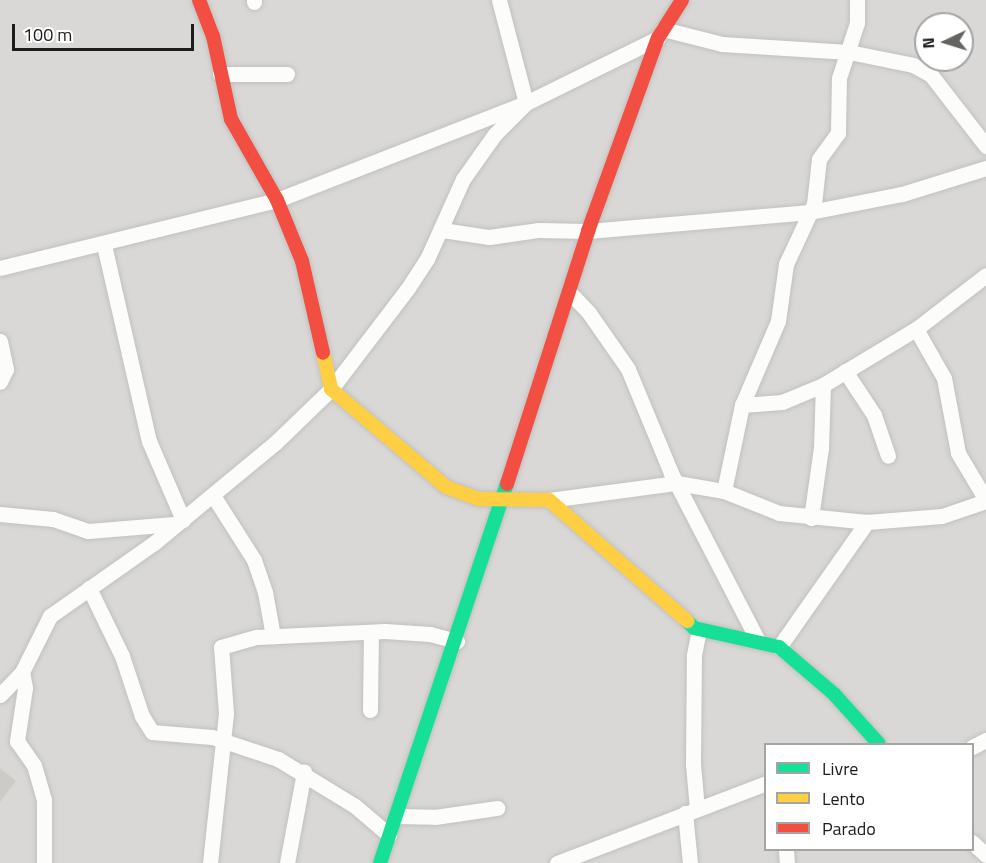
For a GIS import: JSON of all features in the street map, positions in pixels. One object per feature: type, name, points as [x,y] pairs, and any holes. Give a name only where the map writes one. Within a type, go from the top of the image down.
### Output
[{"type":"street","points":[[199,0],[213,36],[231,119],[278,200],[302,261],[331,389],[446,488],[478,499],[549,500],[677,483],[724,491],[778,513],[867,522],[942,516],[986,501],[958,453],[944,378],[916,329]]},
{"type":"street","points":[[499,0],[526,103]]},
{"type":"street","points":[[380,863],[457,641],[588,231],[672,0]]},
{"type":"street","points":[[0,268],[104,246],[278,200],[526,103],[663,29],[682,0]]},
{"type":"street","points":[[724,491],[742,405],[778,321],[786,264],[810,212],[819,159],[838,133],[839,78],[857,23],[857,0]]},
{"type":"street","points":[[663,29],[759,49],[849,52],[924,70],[986,146]]},
{"type":"street","points":[[220,74],[287,74]]},
{"type":"street","points":[[0,695],[22,672],[50,616],[154,543],[214,497],[331,389],[408,288],[442,230],[476,160],[526,103]]},
{"type":"street","points":[[442,230],[489,237],[538,230],[588,231],[810,212],[902,194],[986,168]]},
{"type":"street","points":[[104,246],[149,441],[179,522]]},
{"type":"street","points":[[742,405],[782,402],[823,386],[916,329],[986,275]]},
{"type":"street","points":[[570,293],[589,313],[628,369],[677,483],[758,641]]},
{"type":"street","points":[[0,341],[6,369],[0,382]]},
{"type":"street","points":[[845,371],[874,415],[888,456]]},
{"type":"street","points":[[811,518],[821,448],[823,386]]},
{"type":"street","points":[[214,497],[254,560],[265,592],[273,636]]},
{"type":"street","points":[[549,500],[699,630],[729,639],[758,641],[779,647],[834,694],[878,743]]},
{"type":"street","points":[[0,514],[53,519],[88,531],[179,522]]},
{"type":"street","points":[[779,647],[867,522]]},
{"type":"street","points":[[90,588],[122,656],[148,726],[160,734],[224,740],[256,749],[304,772],[355,806],[389,835]]},
{"type":"street","points":[[690,863],[694,655],[699,630]]},
{"type":"street","points":[[210,863],[224,740],[221,647],[238,640],[273,636],[371,632],[430,634],[457,641]]},
{"type":"street","points":[[370,710],[371,632]]},
{"type":"street","points":[[22,672],[26,688],[17,741],[34,765],[44,800],[44,863]]},
{"type":"street","points":[[286,863],[304,772]]},
{"type":"street","points":[[556,863],[764,783]]},
{"type":"street","points":[[396,816],[435,817],[497,808]]},
{"type":"street","points":[[974,844],[986,855]]},
{"type":"shaded area","points":[[0,0],[986,0],[986,863],[0,863]]},
{"type":"building","points":[[0,768],[16,781],[0,802]]},
{"type":"traffic: fast","points":[[380,863],[507,484]]},
{"type":"traffic: fast","points":[[687,621],[694,628],[779,647],[834,694],[878,743]]},
{"type":"traffic: slow","points":[[323,353],[331,389],[446,487],[479,499],[549,500],[687,621]]},
{"type":"traffic: jam","points":[[199,0],[213,36],[231,119],[277,200],[302,261],[323,353]]},
{"type":"traffic: jam","points":[[507,484],[588,231],[658,38],[682,0]]}]
